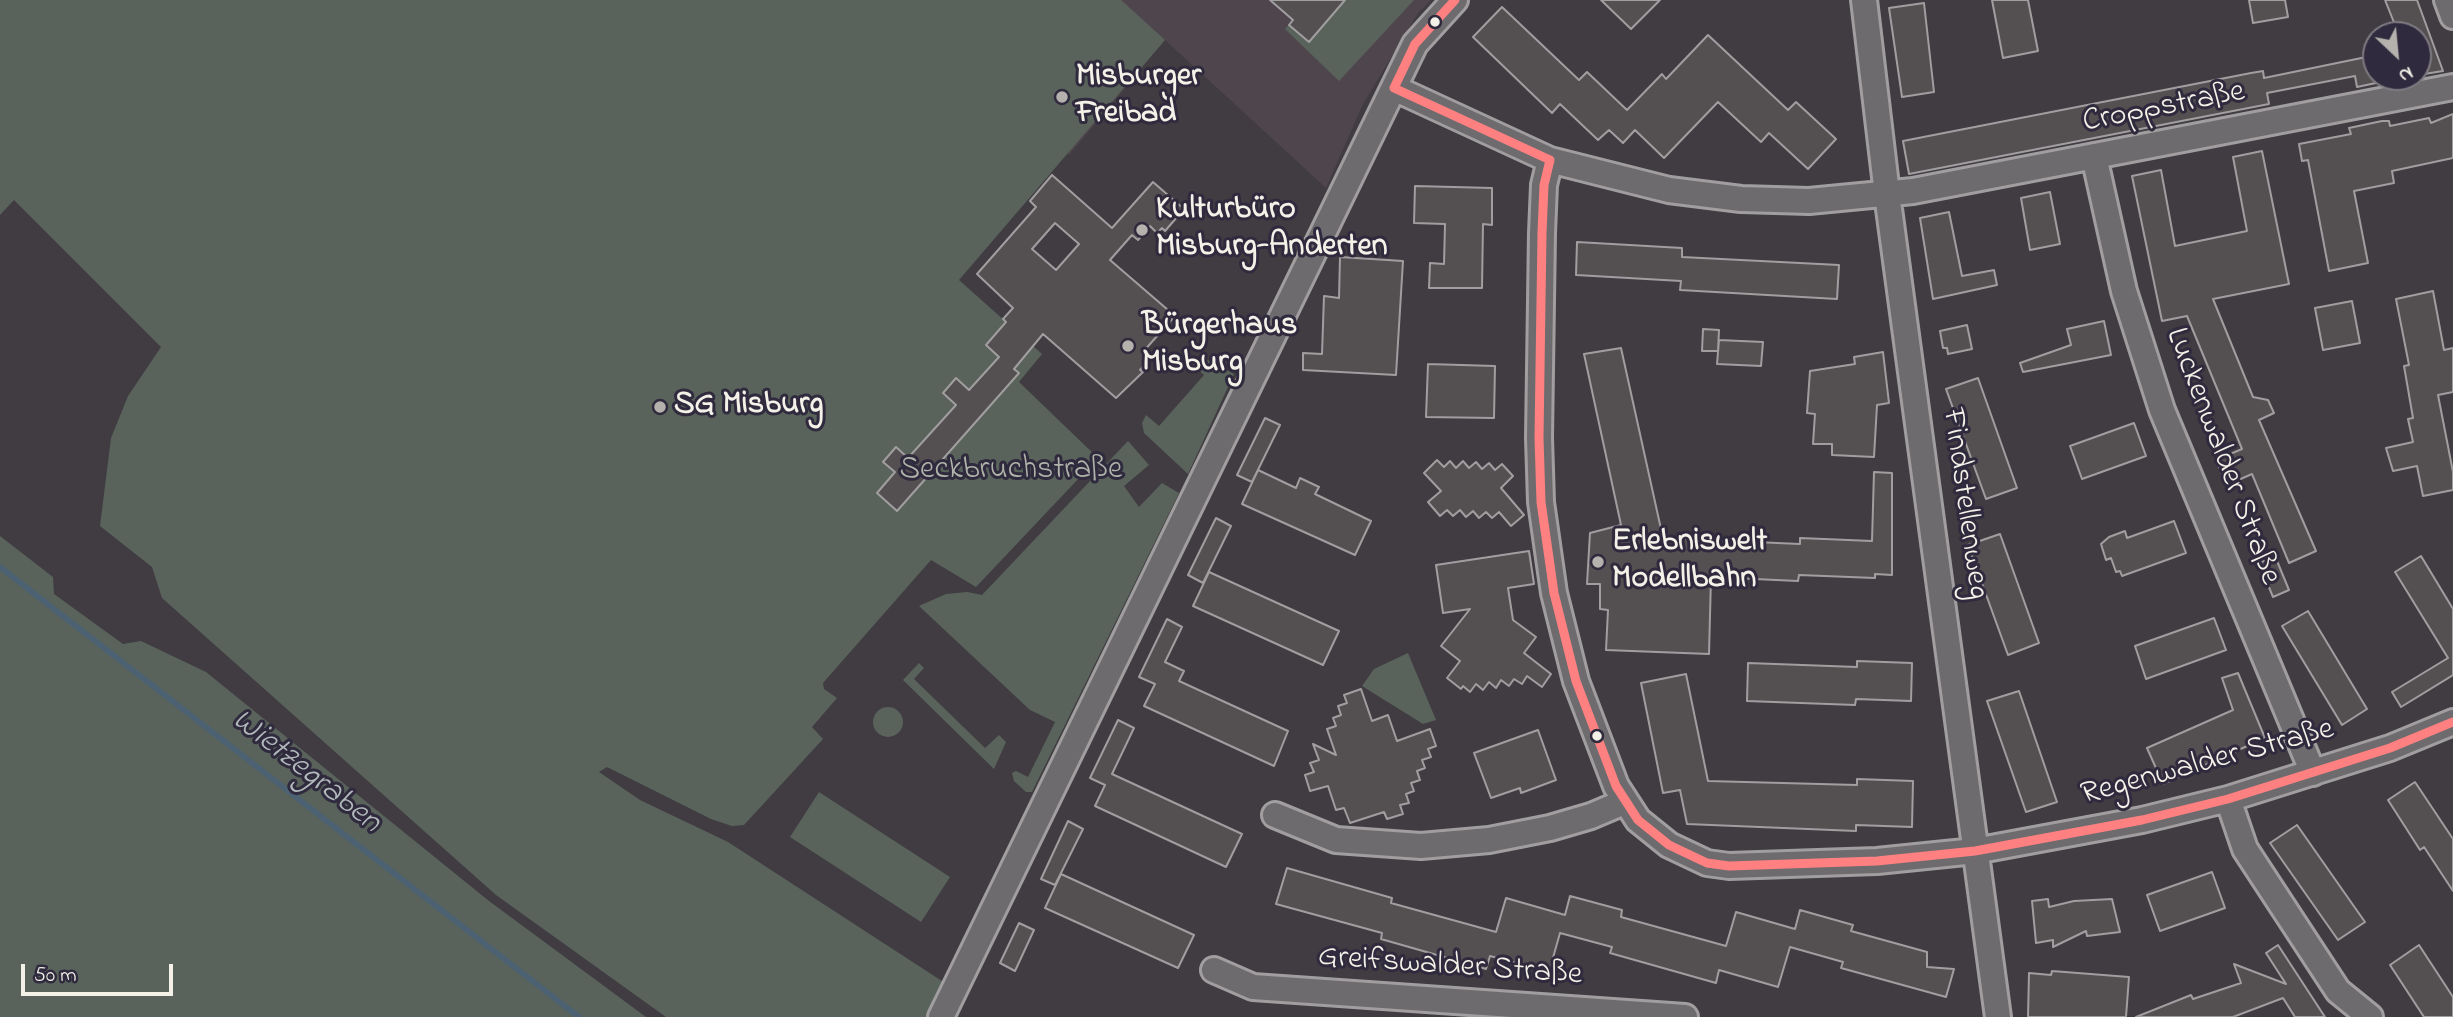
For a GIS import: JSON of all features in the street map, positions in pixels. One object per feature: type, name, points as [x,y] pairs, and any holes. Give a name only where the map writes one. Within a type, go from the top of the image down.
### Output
[{"type":"street","points":[[941,1017],[1415,44],[1455,0]]},
{"type":"street","name":"Findstellenweg","points":[[1864,0],[1995,1016]]},
{"type":"street","points":[[2446,0],[2453,16]]},
{"type":"street","name":"Croppstraße","points":[[1394,88],[1550,160],[1669,190],[1729,198],[1809,201],[1887,194],[2453,87]]},
{"type":"street","name":"Luckenwalder Straße","points":[[2094,156],[2124,291],[2162,411],[2313,773]]},
{"type":"street","points":[[1275,815],[1336,840],[1421,846],[1489,840],[1550,828],[1591,816],[1623,802],[1589,717],[1560,622],[1541,502],[1539,438],[1542,233],[1544,185],[1550,160]]},
{"type":"street","name":"Regenwalder Straße","points":[[1623,802],[1654,835],[1676,850],[1707,863],[1729,866],[1877,861],[1975,851],[2142,820],[2228,799],[2313,773],[2390,748],[2453,722]]},
{"type":"street","points":[[2228,799],[2245,849],[2252,860],[2338,990],[2370,1017]]},
{"type":"street","name":"Greifswalder Straße","points":[[1214,970],[1253,987],[1685,1017]]},
{"type":"shaded area","points":[[902,0],[1431,0],[1418,13],[1363,104],[1326,188],[1165,40],[1069,155]]},
{"type":"green space","name":"SG Misburg","points":[[0,0],[1121,0],[1165,40],[959,280],[1042,354],[1019,382],[1098,458],[976,587],[931,560],[823,683],[824,689],[837,698],[812,727],[823,739],[744,825],[732,826],[711,819],[607,767],[599,772],[640,800],[728,842],[945,983],[929,1017],[666,1017],[496,895],[162,598],[152,567],[100,526],[111,438],[128,396],[161,347],[14,200],[0,215]]},
{"type":"green space","points":[[1270,0],[1414,0],[1339,81],[1285,29],[1293,20]]},
{"type":"green space","points":[[1206,359],[1234,374],[1188,474],[1144,433],[1142,423],[1146,415],[1159,426],[1204,375],[1192,364]]},
{"type":"green space","points":[[1128,441],[1149,465],[1124,486],[1139,507],[1162,483],[1179,493],[1032,792],[1026,792],[1014,781],[1012,773],[1016,771],[1028,777],[1055,722],[1030,710],[919,606],[946,594],[967,592],[982,595]]},
{"type":"green space","points":[[0,536],[53,577],[54,594],[123,644],[141,641],[206,672],[489,901],[646,1017],[0,1017]]},
{"type":"green space","points":[[1408,653],[1436,720],[1423,724],[1362,686],[1374,669]]},
{"type":"green space","points":[[919,663],[924,668],[914,679],[985,748],[999,735],[1006,742],[994,769],[903,680]]},
{"type":"green space","points":[[888,707],[899,711],[903,722],[899,733],[888,737],[877,733],[873,722],[877,711]]},
{"type":"green space","points":[[819,792],[950,877],[921,922],[790,837]]},
{"type":"building","points":[[1270,0],[1345,0],[1309,42],[1289,25],[1293,20]]},
{"type":"building","points":[[1601,0],[1660,0],[1631,29]]},
{"type":"building","points":[[1992,0],[2028,0],[2038,51],[2003,58]]},
{"type":"building","points":[[2249,0],[2285,0],[2288,17],[2253,23]]},
{"type":"building","points":[[2385,0],[2417,0],[2425,21],[2393,21]]},
{"type":"building","points":[[1924,3],[1934,92],[1902,97],[1889,8]]},
{"type":"building","points":[[1502,7],[1579,80],[1587,72],[1627,110],[1662,74],[1666,79],[1708,35],[1788,110],[1796,102],[1836,139],[1808,169],[1769,133],[1761,142],[1718,102],[1664,158],[1635,130],[1623,143],[1609,130],[1598,140],[1560,104],[1552,113],[1473,37]]},
{"type":"building","points":[[2432,41],[2443,71],[2432,73]]},
{"type":"building","points":[[2362,58],[2362,86],[2357,87],[2355,76],[2267,93],[2269,104],[1909,174],[1903,141],[2251,73],[2263,71],[2264,78]]},
{"type":"building","points":[[2453,114],[2453,158],[2392,171],[2394,183],[2354,191],[2368,263],[2329,271],[2308,160],[2302,161],[2299,144],[2351,134],[2349,128],[2382,121],[2389,121],[2390,126],[2429,118],[2431,123]]},
{"type":"building","points":[[2262,151],[2289,284],[2213,299],[2253,397],[2268,400],[2274,413],[2259,420],[2316,551],[2289,563],[2252,474],[2227,485],[2216,460],[2242,449],[2187,316],[2162,321],[2132,176],[2161,170],[2175,246],[2247,231],[2233,157]]},
{"type":"building","points":[[1052,175],[1112,228],[1153,182],[1184,209],[1165,231],[1162,228],[1157,233],[1150,226],[1138,240],[1132,235],[1110,260],[1175,316],[1142,353],[1150,359],[1140,370],[1143,372],[1116,398],[1043,334],[1014,369],[1019,373],[897,511],[877,493],[895,472],[883,462],[896,447],[908,458],[956,405],[943,393],[956,378],[969,390],[999,357],[986,345],[1006,322],[1003,319],[1013,308],[977,274],[1036,207],[1030,201]],"holes":[[[1055,223],[1079,244],[1056,270],[1032,249]]]},
{"type":"building","points":[[1415,186],[1492,188],[1492,225],[1483,224],[1482,288],[1429,288],[1430,263],[1444,264],[1445,224],[1414,223]]},
{"type":"building","points":[[2050,192],[2060,244],[2030,250],[2021,198]]},
{"type":"building","points":[[1949,212],[1962,276],[1994,270],[1997,285],[1933,299],[1920,218]]},
{"type":"building","points":[[1577,242],[1682,248],[1682,257],[1839,265],[1837,299],[1680,290],[1681,281],[1576,275]]},
{"type":"building","points":[[1340,257],[1403,261],[1396,375],[1303,370],[1303,353],[1322,354],[1324,296],[1339,298]]},
{"type":"building","points":[[2433,291],[2444,350],[2453,348],[2453,392],[2438,395],[2453,472],[2453,490],[2423,496],[2417,466],[2393,471],[2386,448],[2413,442],[2408,419],[2413,418],[2404,366],[2409,365],[2396,299]]},
{"type":"building","points":[[2352,301],[2360,343],[2323,350],[2315,308]]},
{"type":"building","points":[[2104,321],[2111,355],[2023,372],[2020,363],[2071,345],[2067,329]]},
{"type":"building","points":[[1967,325],[1972,349],[1948,354],[1947,348],[1943,348],[1940,331]]},
{"type":"building","points":[[1703,329],[1719,330],[1718,351],[1702,351]]},
{"type":"building","points":[[1719,340],[1763,342],[1761,366],[1717,364]]},
{"type":"building","points":[[1621,348],[1663,538],[1800,544],[1800,538],[1872,541],[1874,472],[1892,473],[1892,575],[1875,574],[1875,578],[1799,575],[1798,581],[1711,577],[1709,654],[1606,650],[1608,610],[1600,609],[1600,584],[1587,584],[1590,533],[1621,525],[1584,354]]},
{"type":"building","points":[[1883,352],[1889,403],[1877,405],[1874,457],[1832,455],[1832,444],[1813,444],[1815,414],[1807,413],[1810,371],[1855,364],[1854,357]]},
{"type":"building","points":[[1428,364],[1495,366],[1494,418],[1426,417]]},
{"type":"building","points":[[1978,378],[2017,488],[1986,499],[1946,389]]},
{"type":"building","points":[[1265,418],[1280,425],[1252,482],[1237,475]]},
{"type":"building","points":[[2134,423],[2146,456],[2082,479],[2070,446]]},
{"type":"building","points":[[1437,460],[1444,467],[1450,461],[1456,468],[1463,461],[1469,468],[1476,462],[1482,469],[1489,463],[1495,470],[1502,464],[1513,476],[1501,488],[1524,515],[1511,526],[1499,512],[1492,518],[1486,512],[1479,518],[1473,511],[1466,517],[1460,510],[1453,516],[1447,510],[1440,516],[1428,502],[1441,491],[1424,473]]},
{"type":"building","points":[[1258,470],[1296,488],[1300,478],[1319,487],[1315,494],[1371,521],[1355,555],[1242,504]]},
{"type":"building","points":[[1216,518],[1231,526],[1203,583],[1188,575]]},
{"type":"building","points":[[2174,521],[2186,553],[2122,576],[2120,571],[2116,572],[2111,558],[2106,560],[2101,544],[2109,537],[2125,531],[2127,538]]},
{"type":"building","points":[[2000,534],[2039,643],[2008,655],[1968,545]]},
{"type":"building","points":[[1529,551],[1534,584],[1508,588],[1513,620],[1536,637],[1524,653],[1551,674],[1542,687],[1527,676],[1522,684],[1514,679],[1509,686],[1501,680],[1496,688],[1489,682],[1483,690],[1476,684],[1470,692],[1463,686],[1461,689],[1447,678],[1460,661],[1441,646],[1470,609],[1443,613],[1436,565]]},
{"type":"building","points":[[2275,556],[2289,590],[2273,597],[2259,563]]},
{"type":"building","points":[[2421,556],[2453,609],[2453,675],[2401,707],[2392,692],[2448,658],[2395,572]]},
{"type":"building","points":[[1209,572],[1339,631],[1323,665],[1193,606]]},
{"type":"building","points":[[2308,611],[2367,709],[2342,725],[2282,626]]},
{"type":"building","points":[[2214,618],[2226,650],[2146,679],[2135,646]]},
{"type":"building","points":[[1167,619],[1182,627],[1165,662],[1184,671],[1179,681],[1288,731],[1274,766],[1144,706],[1155,684],[1139,677]]},
{"type":"building","points":[[1857,661],[1912,663],[1911,701],[1856,699],[1855,705],[1747,701],[1748,663],[1857,667]]},
{"type":"building","points":[[2238,673],[2265,738],[2163,784],[2147,748],[2233,710],[2222,678]]},
{"type":"building","points":[[1686,674],[1708,781],[1857,785],[1857,779],[1913,781],[1912,827],[1856,825],[1856,831],[1687,824],[1680,790],[1663,793],[1641,683]]},
{"type":"building","points":[[1361,689],[1372,721],[1388,715],[1397,741],[1430,729],[1436,746],[1428,749],[1431,757],[1422,760],[1425,768],[1417,771],[1420,780],[1411,783],[1414,791],[1406,794],[1409,803],[1400,805],[1403,814],[1387,819],[1384,812],[1350,823],[1344,808],[1336,810],[1328,786],[1310,791],[1305,775],[1314,772],[1310,763],[1319,760],[1313,744],[1336,755],[1327,729],[1336,726],[1333,718],[1341,715],[1338,706],[1347,703],[1344,695]]},
{"type":"building","points":[[2019,691],[2057,802],[2026,812],[1987,701]]},
{"type":"building","points":[[1118,720],[1134,728],[1112,774],[1242,834],[1226,867],[1095,806],[1105,785],[1090,778]]},
{"type":"building","points":[[1538,730],[1556,780],[1521,793],[1520,788],[1491,798],[1474,753]]},
{"type":"building","points":[[2415,782],[2453,839],[2453,891],[2424,847],[2420,850],[2388,800]]},
{"type":"building","points":[[1068,821],[1083,829],[1055,885],[1041,879]]},
{"type":"building","points":[[2297,825],[2365,922],[2338,940],[2270,843]]},
{"type":"building","points":[[1287,868],[1392,898],[1391,903],[1496,932],[1506,898],[1565,915],[1570,896],[1622,910],[1621,917],[1726,946],[1736,912],[1795,929],[1800,910],[1853,925],[1851,931],[1927,952],[1927,967],[1954,969],[1946,997],[1841,968],[1843,962],[1790,947],[1778,987],[1719,970],[1716,983],[1610,953],[1612,947],[1560,933],[1549,972],[1490,956],[1486,969],[1381,939],[1382,933],[1276,904]]},
{"type":"building","points":[[2212,872],[2225,908],[2160,931],[2147,895]]},
{"type":"building","points":[[1061,874],[1194,935],[1178,968],[1045,908]]},
{"type":"building","points":[[2048,899],[2049,907],[2074,901],[2112,899],[2120,932],[2087,936],[2086,931],[2053,947],[2053,940],[2036,943],[2032,901]]},
{"type":"building","points":[[1019,923],[1034,930],[1015,971],[1000,963]]},
{"type":"building","points":[[2278,945],[2325,1017],[2295,1017],[2283,998],[2233,1017],[2136,1017],[2191,995],[2193,999],[2241,983],[2234,964],[2286,984],[2266,953]]},
{"type":"building","points":[[2419,945],[2453,997],[2453,1017],[2424,1017],[2390,965]]},
{"type":"building","points":[[2052,971],[2129,977],[2126,1017],[2028,1017],[2029,973],[2051,975]]},
{"type":"waterway","name":"Wietzegraben","points":[[0,567],[579,1017]]},
{"type":"transit line","points":[[1394,88],[1415,44],[1455,0]]},
{"type":"transit line","points":[[1394,88],[1550,160]]},
{"type":"transit line","points":[[1550,160],[1544,185],[1542,233],[1539,438],[1541,502],[1554,593],[1576,681],[1616,786],[1638,820],[1669,845],[1707,863],[1729,866],[1877,861],[1975,851],[2142,820],[2228,799],[2390,748],[2453,722]]},
{"type":"place","name":"Misburger Freibad","points":[[1062,97]]},
{"type":"place","name":"Kulturbüro Misburg-Anderten","points":[[1142,230]]},
{"type":"place","name":"Bürgerhaus Misburg","points":[[1128,346]]},
{"type":"place","name":"SG Misburg","points":[[660,407]]},
{"type":"place","name":"Erlebniswelt Modellbahn","points":[[1598,562]]},
{"type":"park label","name":"Seckbruchstraße","points":[[1011,472]]}]
